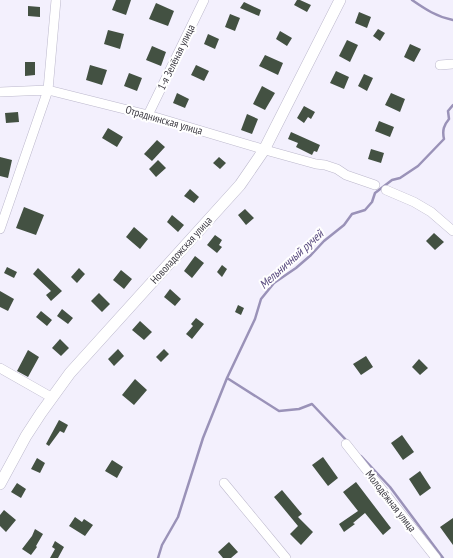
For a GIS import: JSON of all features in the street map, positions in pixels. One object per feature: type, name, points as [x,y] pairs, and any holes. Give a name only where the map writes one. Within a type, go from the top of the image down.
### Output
[{"type":"street","points":[[0,229],[48,90],[56,0]]},
{"type":"street","name":"1-я Зелёная улица","points":[[148,115],[204,0]]},
{"type":"street","name":"Новоладожская улица","points":[[0,484],[26,436],[51,397],[70,373],[240,185],[264,150],[340,0]]},
{"type":"street","points":[[440,66],[453,64]]},
{"type":"street","name":"Отраднинская улица","points":[[0,92],[48,90],[148,115],[264,150],[325,165],[337,169],[346,175],[375,185]]},
{"type":"street","points":[[386,190],[414,202],[453,230]]},
{"type":"street","points":[[0,368],[51,397]]},
{"type":"street","name":"Молодёжная улица","points":[[346,444],[436,558]]},
{"type":"street","points":[[224,483],[286,558]]},
{"type":"building","points":[[116,0],[131,0],[126,15],[112,10]]},
{"type":"building","points":[[297,0],[311,5],[307,12],[294,5]]},
{"type":"building","points":[[244,2],[261,10],[259,16],[240,8]]},
{"type":"building","points":[[156,3],[174,11],[168,26],[149,19]]},
{"type":"building","points":[[28,6],[40,7],[40,17],[28,16]]},
{"type":"building","points":[[359,12],[371,17],[367,28],[355,23]]},
{"type":"building","points":[[230,14],[240,18],[235,31],[225,27]]},
{"type":"building","points":[[378,29],[385,33],[380,41],[373,36]]},
{"type":"building","points":[[108,30],[124,34],[120,49],[104,44]]},
{"type":"building","points":[[280,31],[292,38],[287,46],[276,39]]},
{"type":"building","points":[[208,34],[219,39],[215,49],[204,44]]},
{"type":"building","points":[[347,40],[358,45],[350,62],[339,56]]},
{"type":"building","points":[[410,44],[421,49],[414,62],[404,57]]},
{"type":"building","points":[[152,46],[166,52],[161,66],[146,60]]},
{"type":"building","points":[[265,55],[283,63],[278,75],[259,66]]},
{"type":"building","points":[[25,62],[35,62],[35,75],[25,76]]},
{"type":"building","points":[[90,65],[107,70],[102,85],[86,80]]},
{"type":"building","points":[[196,65],[209,71],[204,81],[191,75]]},
{"type":"building","points":[[336,71],[349,77],[344,89],[330,83]]},
{"type":"building","points":[[129,73],[142,78],[137,91],[124,86]]},
{"type":"building","points":[[364,74],[373,78],[367,91],[358,86]]},
{"type":"building","points":[[262,86],[275,93],[265,110],[253,104]]},
{"type":"building","points":[[177,93],[189,99],[185,108],[173,103]]},
{"type":"building","points":[[391,93],[405,99],[400,112],[385,105]]},
{"type":"building","points":[[304,106],[315,112],[311,119],[308,117],[304,123],[297,118]]},
{"type":"building","points":[[18,112],[19,122],[6,123],[5,113]]},
{"type":"building","points":[[247,114],[258,119],[252,134],[241,130]]},
{"type":"building","points":[[379,121],[394,127],[390,137],[375,131]]},
{"type":"building","points":[[108,128],[123,137],[117,147],[102,138]]},
{"type":"building","points":[[291,132],[320,145],[317,152],[314,151],[312,155],[296,147],[298,143],[288,139]]},
{"type":"building","points":[[157,140],[165,147],[152,161],[144,154]]},
{"type":"building","points":[[371,149],[384,153],[381,163],[368,159]]},
{"type":"building","points":[[0,157],[12,160],[8,178],[0,176]]},
{"type":"building","points":[[219,157],[226,163],[220,169],[213,163]]},
{"type":"building","points":[[158,160],[166,168],[156,177],[149,169]]},
{"type":"building","points":[[190,189],[199,197],[194,203],[184,196]]},
{"type":"building","points":[[24,207],[44,215],[36,235],[16,228]]},
{"type":"building","points":[[245,209],[254,218],[246,225],[238,215]]},
{"type":"building","points":[[172,215],[184,225],[178,232],[167,222]]},
{"type":"building","points":[[134,227],[148,239],[140,249],[126,237]]},
{"type":"building","points":[[434,233],[444,242],[435,250],[426,241]]},
{"type":"building","points":[[215,235],[222,240],[219,245],[222,247],[217,253],[207,245]]},
{"type":"building","points":[[195,256],[204,263],[192,278],[184,271]]},
{"type":"building","points":[[222,265],[227,269],[222,277],[217,272]]},
{"type":"building","points":[[7,267],[17,272],[14,278],[4,273]]},
{"type":"building","points":[[38,268],[62,291],[51,301],[46,295],[51,291],[33,274]]},
{"type":"building","points":[[79,268],[85,274],[77,283],[71,277]]},
{"type":"building","points":[[121,270],[132,279],[124,289],[113,280]]},
{"type":"building","points":[[170,289],[181,299],[175,306],[164,297]]},
{"type":"building","points":[[0,291],[14,299],[8,311],[0,307]]},
{"type":"building","points":[[99,293],[110,304],[102,312],[91,301]]},
{"type":"building","points":[[238,305],[244,308],[241,315],[235,312]]},
{"type":"building","points":[[62,309],[73,318],[68,324],[57,316]]},
{"type":"building","points":[[41,311],[52,320],[47,326],[36,317]]},
{"type":"building","points":[[196,318],[204,324],[192,339],[186,334],[193,326],[191,324]]},
{"type":"building","points":[[140,321],[152,332],[144,340],[132,330]]},
{"type":"building","points":[[60,339],[69,348],[61,356],[52,348]]},
{"type":"building","points":[[118,349],[124,356],[114,366],[108,359]]},
{"type":"building","points":[[164,349],[169,354],[161,362],[156,357]]},
{"type":"building","points":[[28,350],[39,357],[28,377],[17,371]]},
{"type":"building","points":[[366,356],[373,367],[361,375],[353,364]]},
{"type":"building","points":[[419,359],[428,368],[420,375],[412,367]]},
{"type":"building","points":[[135,379],[147,390],[134,405],[122,395]]},
{"type":"building","points":[[59,420],[68,425],[64,433],[60,431],[49,446],[46,444]]},
{"type":"building","points":[[402,435],[414,452],[403,460],[391,443]]},
{"type":"building","points":[[323,457],[338,478],[328,486],[312,465]]},
{"type":"building","points":[[37,458],[45,463],[40,473],[31,469]]},
{"type":"building","points":[[112,460],[123,467],[117,478],[105,471]]},
{"type":"building","points":[[420,471],[431,488],[420,496],[409,479]]},
{"type":"building","points":[[356,482],[391,528],[383,535],[365,513],[353,523],[355,524],[344,532],[339,524],[358,511],[343,492]]},
{"type":"building","points":[[17,483],[26,489],[21,498],[11,492]]},
{"type":"building","points":[[282,490],[302,514],[298,517],[313,532],[301,545],[290,534],[298,526],[274,497]]},
{"type":"building","points":[[4,510],[16,520],[6,532],[0,526],[0,515]]},
{"type":"building","points":[[75,517],[82,522],[84,519],[93,525],[85,536],[69,526]]},
{"type":"building","points":[[453,518],[453,545],[440,527]]},
{"type":"building","points":[[35,529],[43,534],[36,546],[37,547],[31,555],[22,549],[32,536]]},
{"type":"building","points":[[55,541],[64,547],[58,558],[50,558],[55,549],[52,547]]},
{"type":"building","points":[[229,542],[238,552],[231,558],[223,558],[218,552]]},
{"type":"waterway","points":[[412,0],[436,15],[453,20]]},
{"type":"waterway","name":"Мельничный ручей","points":[[158,558],[162,545],[178,517],[203,438],[227,378],[255,319],[261,299],[274,283],[296,268],[311,255],[324,241],[344,225],[352,214],[365,210],[372,202],[375,193],[392,180],[400,178],[418,166],[444,139],[444,128],[449,119],[448,111],[453,105]]},
{"type":"waterway","points":[[227,378],[279,411],[299,409],[312,404],[348,442]]},
{"type":"waterway","points":[[361,456],[390,487],[443,558]]}]
